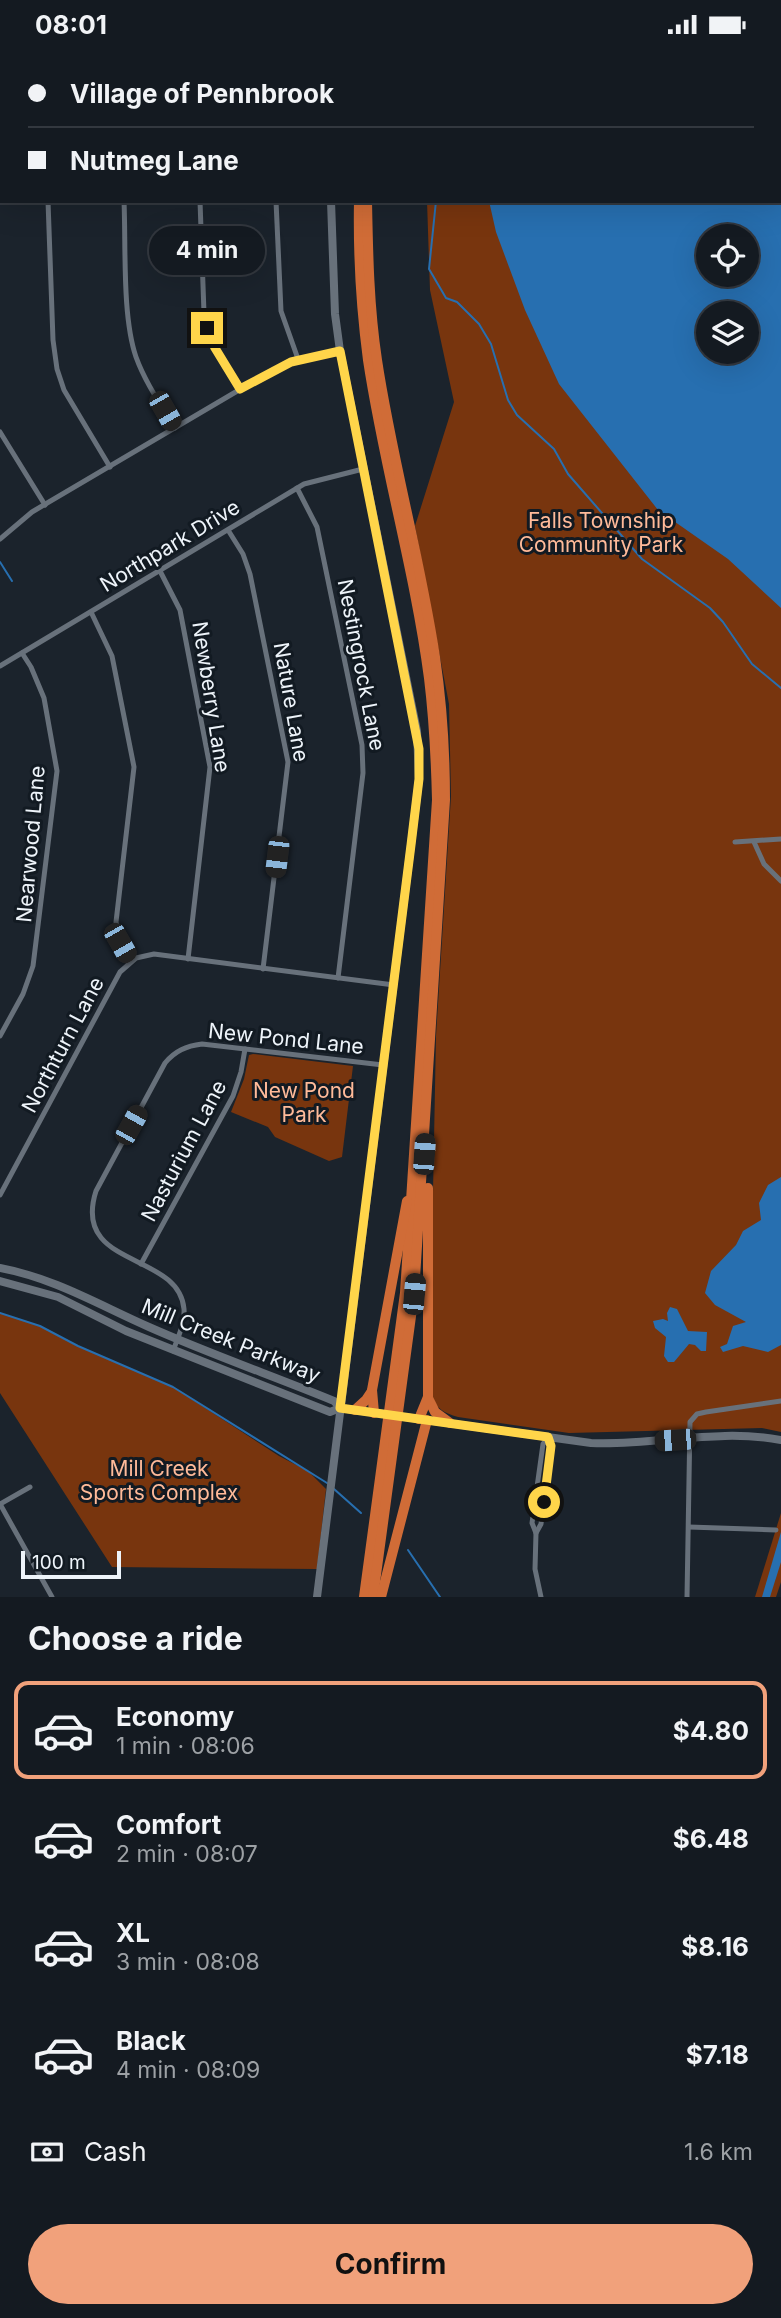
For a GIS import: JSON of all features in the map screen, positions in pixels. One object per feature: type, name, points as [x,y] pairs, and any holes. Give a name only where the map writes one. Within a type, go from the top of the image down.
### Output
[{"type":"highway","points":[[357,203],[363,314],[369,362],[422,633],[436,753],[435,849],[397,1400]]},
{"type":"highway","points":[[364,1597],[414,1294],[445,824],[443,728],[431,632],[377,361],[369,288],[367,203]]},
{"type":"highway","points":[[381,1597],[428,1397],[427,1100]]},
{"type":"highway","points":[[374,1413],[372,1390],[415,1148]]},
{"type":"highway","points":[[355,1410],[372,1390]]},
{"type":"highway","points":[[428,1397],[435,1412],[450,1423]]},
{"type":"highway","points":[[373,1597],[392,1431]]},
{"type":"main road","points":[[317,1597],[419,779],[419,749],[340,351],[335,314],[331,203]]},
{"type":"main road","name":"Mill Creek Parkway","points":[[0,1268],[51,1281],[177,1339],[334,1401],[340,1408],[333,1412],[327,1411],[126,1331],[58,1297],[0,1281]]},
{"type":"main road","points":[[340,1408],[603,1443],[743,1436],[781,1440]]},
{"type":"street","points":[[48,203],[53,340],[57,369],[64,390],[110,467]]},
{"type":"street","points":[[124,203],[128,317],[132,346],[145,377],[175,428]]},
{"type":"street","points":[[200,203],[204,313],[210,337],[240,389]]},
{"type":"street","points":[[276,203],[281,311],[298,359]]},
{"type":"street","points":[[0,539],[45,505],[273,370],[298,359],[340,351]]},
{"type":"street","points":[[1,435],[45,505]]},
{"type":"street","name":"Northpark Drive","points":[[0,666],[297,488],[311,481],[363,469]]},
{"type":"street","name":"Nestingrock Lane","points":[[297,488],[317,527],[362,745],[363,773],[338,978]]},
{"type":"street","name":"Nature Lane","points":[[228,530],[243,554],[250,574],[288,762],[263,969]]},
{"type":"street","name":"Newberry Lane","points":[[160,571],[180,610],[210,767],[188,959]]},
{"type":"street","points":[[91,612],[112,656],[133,754],[134,781],[116,922],[120,943],[131,961],[152,954],[394,985]]},
{"type":"street","name":"Nearwood Lane","points":[[0,1036],[23,994],[33,966],[57,778],[57,764],[44,698],[32,667],[22,653]]},
{"type":"street","points":[[735,842],[781,839]]},
{"type":"street","points":[[754,842],[764,864],[781,881]]},
{"type":"street","name":"Northturn Lane","points":[[0,1195],[120,972],[131,961]]},
{"type":"street","name":"New Pond Lane","points":[[173,1350],[184,1317],[179,1293],[166,1278],[111,1248],[101,1238],[92,1215],[96,1191],[171,1056],[184,1047],[193,1045],[383,1065]]},
{"type":"street","name":"Nasturium Lane","points":[[141,1264],[233,1096],[245,1049]]},
{"type":"street","points":[[687,1597],[690,1422],[697,1414],[781,1401]]},
{"type":"street","points":[[541,1597],[536,1569],[536,1533],[541,1524],[551,1446],[548,1437]]},
{"type":"street","points":[[30,1487],[0,1504],[52,1597]]},
{"type":"street","points":[[689,1527],[776,1530]]},
{"type":"green space","name":"Falls Township Community Park","points":[[427,203],[781,203],[781,1432],[762,1428],[569,1433],[458,1417],[441,1410],[432,1395],[436,1036],[451,796],[449,704],[415,526],[454,402],[430,290]]},
{"type":"green space","name":"New Pond Park","points":[[249,1055],[353,1066],[342,1157],[329,1161],[275,1137],[268,1127],[231,1112],[244,1079]]},
{"type":"green space","name":"Mill Creek Sports Complex","points":[[0,1313],[40,1326],[75,1345],[173,1387],[279,1456],[308,1471],[326,1489],[317,1569],[112,1567],[0,1393]]},
{"type":"green space","points":[[781,1513],[781,1582],[776,1597],[755,1597]]},
{"type":"water","points":[[489,203],[781,203],[781,608],[728,559],[658,510],[559,384],[525,310],[496,232]]},
{"type":"water","points":[[781,1177],[781,1345],[768,1352],[743,1346],[723,1352],[720,1347],[727,1344],[733,1326],[746,1322],[715,1305],[705,1293],[711,1271],[736,1245],[743,1231],[761,1220],[759,1203],[768,1185]]},
{"type":"water","points":[[670,1307],[677,1309],[688,1331],[707,1332],[706,1351],[689,1344],[674,1362],[668,1362],[664,1356],[666,1337],[655,1328],[653,1321],[668,1321],[667,1313]]},
{"type":"water","points":[[781,1532],[781,1562],[770,1597],[762,1597]]},
{"type":"waterway","points":[[436,203],[429,269],[446,298],[457,302],[479,324],[491,344],[508,400],[517,415],[554,449],[568,474],[642,559],[710,608],[752,664],[781,688]]},
{"type":"waterway","points":[[0,562],[12,581]]},
{"type":"waterway","points":[[0,1313],[40,1326],[78,1346],[173,1387],[327,1483]]},
{"type":"waterway","points":[[334,1489],[361,1513]]},
{"type":"waterway","points":[[408,1550],[440,1597]]},
{"type":"route","points":[[207,328],[215,348],[240,389],[298,359],[340,351],[417,731],[419,779],[340,1408],[548,1437],[551,1446],[544,1502]]}]
